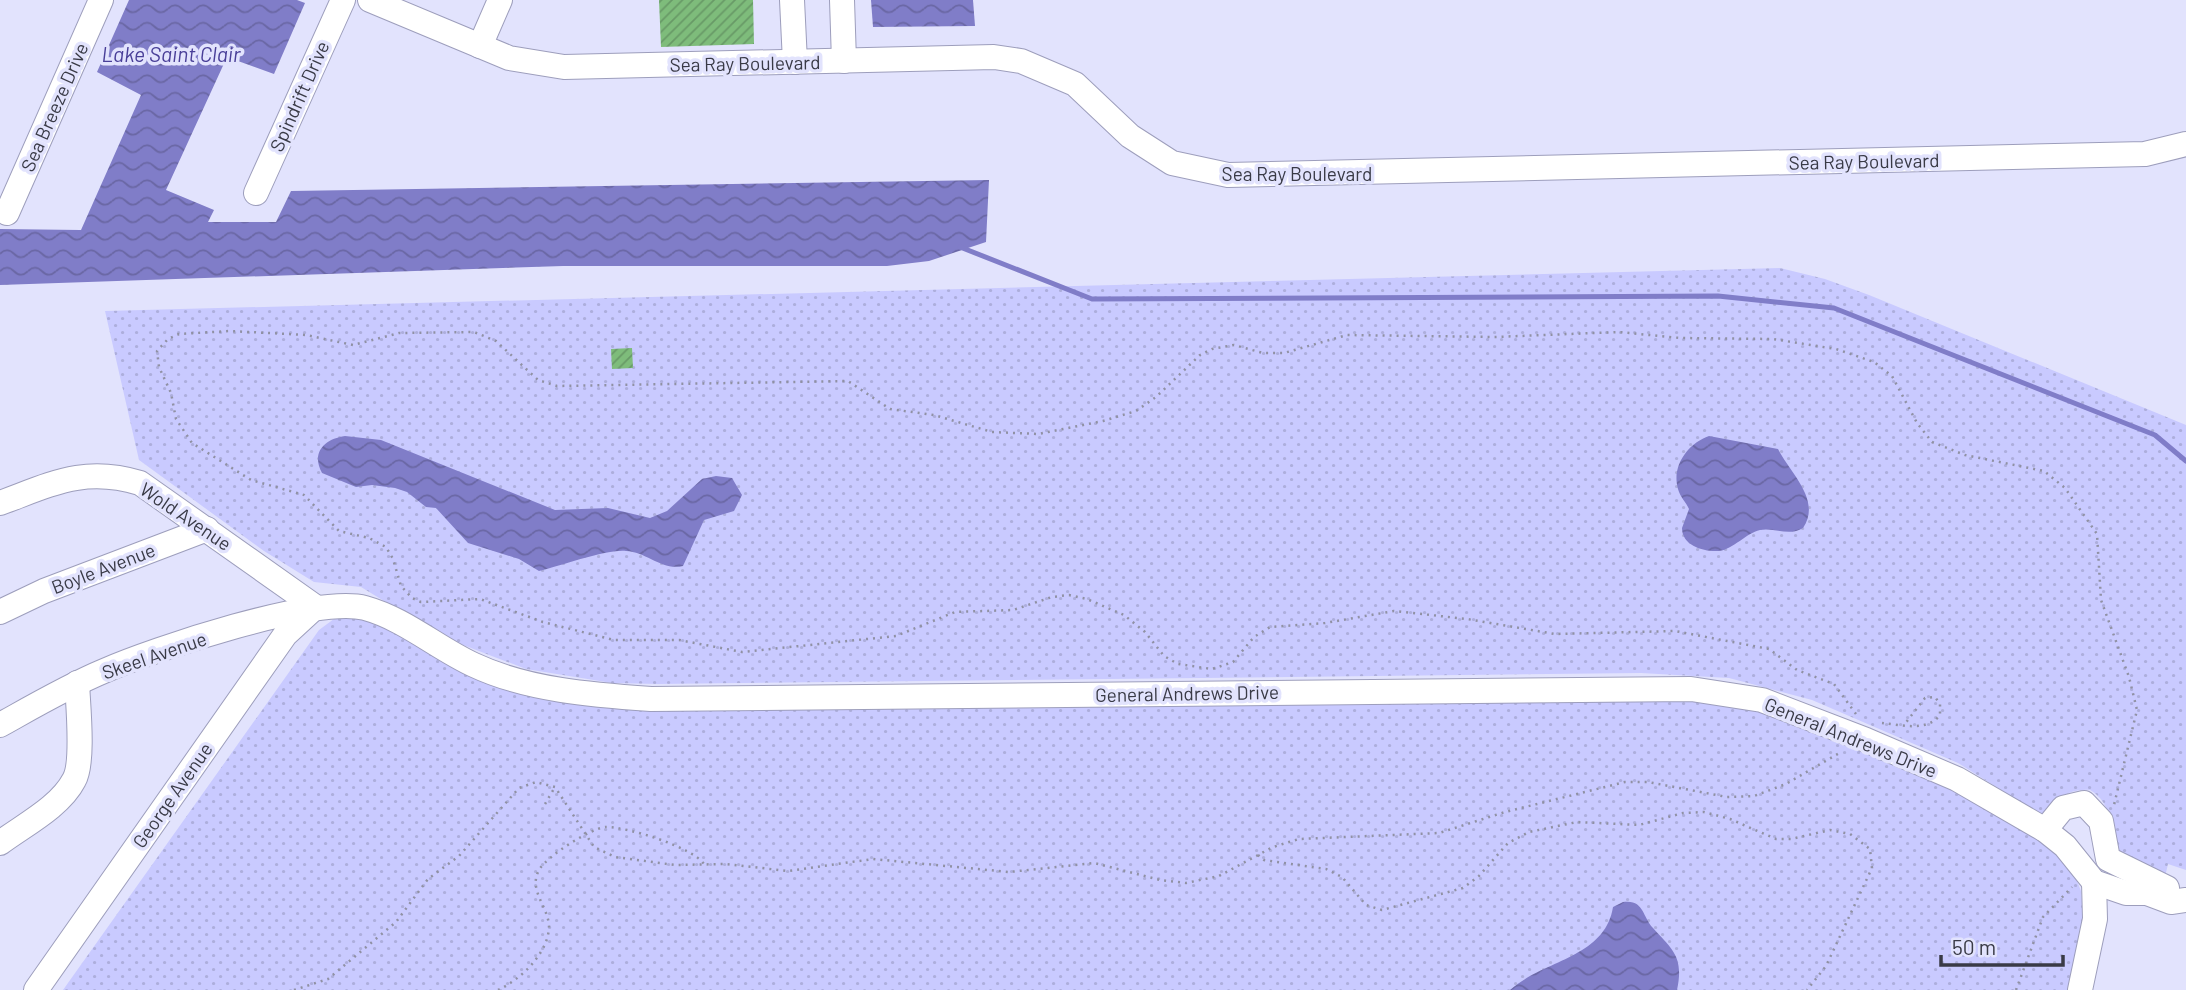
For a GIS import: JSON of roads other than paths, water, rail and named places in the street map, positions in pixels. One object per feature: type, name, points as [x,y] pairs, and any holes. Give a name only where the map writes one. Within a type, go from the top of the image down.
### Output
[{"type":"street","name":"Sea Breeze Drive","points":[[6,213],[101,0]]},
{"type":"street","name":"Spindrift Drive","points":[[256,193],[343,0]]},
{"type":"street","name":"Sea Ray Boulevard","points":[[370,0],[509,58],[564,66],[994,57],[1021,61],[1048,69],[1075,84],[1149,150],[1172,163],[1227,175],[2145,154],[2186,144]]},
{"type":"street","points":[[480,46],[500,0]]},
{"type":"street","points":[[792,0],[794,62]]},
{"type":"street","points":[[842,0],[844,61]]},
{"type":"street","name":"Wold Avenue","points":[[0,503],[93,474],[114,475],[140,483],[317,608]]},
{"type":"street","name":"Boyle Avenue","points":[[0,612],[44,591],[208,529]]},
{"type":"street","name":"General Andrews Drive","points":[[317,608],[339,604],[362,607],[410,629],[474,666],[547,686],[626,697],[734,699],[1662,688],[1720,692],[1792,709],[1957,779],[2045,830],[2065,846],[2085,882]]},
{"type":"street","name":"Skeel Avenue","points":[[0,725],[104,670],[252,622],[317,608]]},
{"type":"street","name":"George Avenue","points":[[36,990],[285,635],[306,614],[317,608]]},
{"type":"street","points":[[0,843],[63,796],[76,779],[79,740],[78,683]]},
{"type":"street","points":[[2045,830],[2063,808],[2084,803],[2101,821],[2108,859],[2186,898]]},
{"type":"street","points":[[2080,990],[2095,919],[2085,882],[2126,892],[2147,892],[2171,902],[2186,898]]},
{"type":"water","name":"Lake Saint Clair","points":[[129,0],[297,0],[305,3],[274,74],[227,57],[166,190],[214,210],[208,222],[276,222],[291,191],[989,180],[986,242],[929,261],[887,266],[563,266],[0,285],[0,229],[81,230],[141,95],[97,72]]},
{"type":"water","points":[[871,0],[973,0],[975,26],[873,27]]},
{"type":"water","points":[[345,436],[381,440],[555,510],[608,508],[650,518],[667,511],[702,479],[716,476],[732,478],[742,495],[734,511],[704,520],[683,566],[668,566],[634,552],[617,551],[539,571],[519,559],[468,543],[436,508],[426,507],[407,492],[372,485],[356,487],[322,473],[318,459],[321,448],[331,440]]},
{"type":"water","points":[[1709,436],[1778,449],[1807,497],[1808,518],[1803,528],[1792,532],[1760,530],[1719,551],[1701,549],[1690,543],[1683,534],[1682,528],[1689,509],[1678,489],[1677,472],[1683,456],[1695,444]]},
{"type":"water","points":[[1623,902],[1635,903],[1642,909],[1649,923],[1675,955],[1679,969],[1677,990],[1510,990],[1586,948],[1608,924],[1613,907]]},
{"type":"waterway","points":[[960,247],[1092,299],[1718,296],[1834,308],[2155,435],[2186,461]]}]
